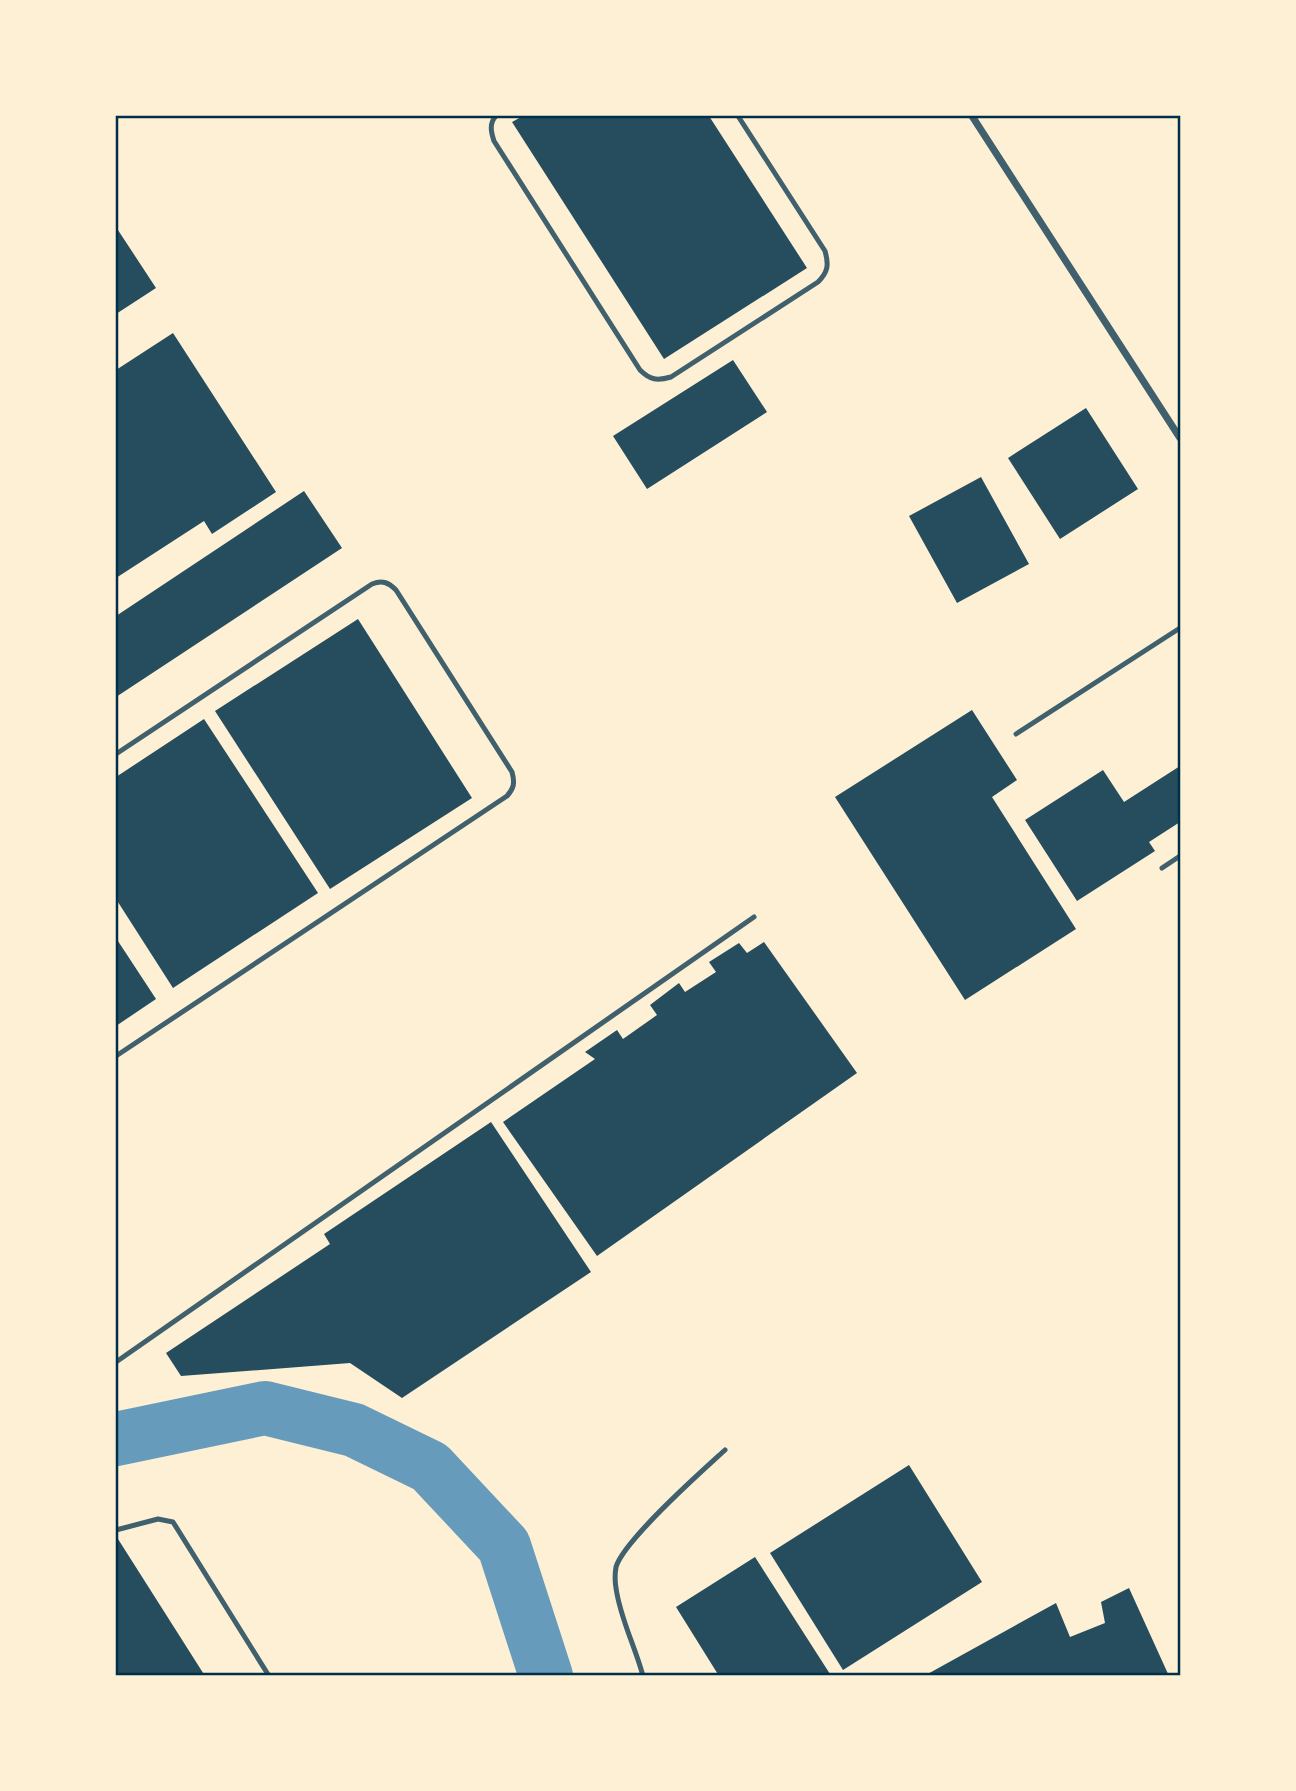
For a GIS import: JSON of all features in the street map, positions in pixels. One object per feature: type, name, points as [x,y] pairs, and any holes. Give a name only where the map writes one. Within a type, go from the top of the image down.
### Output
[{"type":"street","points":[[972,116],[1181,438]]},
{"type":"lane","points":[[496,116],[491,130],[494,141],[640,370],[648,378],[660,380],[671,377],[807,290],[826,274],[829,262],[825,251],[738,116]]},
{"type":"lane","points":[[116,754],[380,581],[396,590],[512,772],[514,780],[513,789],[507,796],[116,1056]]},
{"type":"lane","points":[[1016,734],[1181,628]]},
{"type":"lane","points":[[1162,868],[1181,856]]},
{"type":"lane","points":[[116,1362],[754,917]]},
{"type":"lane","points":[[643,1675],[621,1608],[616,1587],[616,1568],[625,1551],[640,1534],[692,1480],[726,1450]]},
{"type":"lane","points":[[116,1530],[158,1519],[173,1522],[269,1675]]},
{"type":"building","points":[[523,116],[709,116],[807,268],[664,359],[512,122]]},
{"type":"building","points":[[116,227],[156,288],[116,314]]},
{"type":"building","points":[[173,333],[276,492],[212,534],[204,521],[116,578],[116,370]]},
{"type":"building","points":[[733,360],[767,412],[647,489],[613,436]]},
{"type":"building","points":[[1086,408],[1138,489],[1060,539],[1008,458]]},
{"type":"building","points":[[981,477],[1029,564],[957,603],[909,516]]},
{"type":"building","points":[[304,491],[342,548],[116,697],[116,616]]},
{"type":"building","points":[[358,619],[472,798],[330,889],[215,711]]},
{"type":"building","points":[[972,710],[1017,780],[992,797],[1076,929],[965,1000],[835,797]]},
{"type":"building","points":[[204,719],[318,893],[173,988],[116,899],[116,777]]},
{"type":"building","points":[[1180,766],[1180,822],[1149,842],[1155,851],[1077,901],[1025,820],[1103,770],[1124,802]]},
{"type":"building","points":[[116,938],[156,999],[116,1026]]},
{"type":"building","points":[[764,942],[857,1073],[597,1256],[503,1122],[595,1059],[585,1052],[617,1030],[623,1039],[657,1015],[650,1005],[679,983],[685,992],[716,972],[709,962],[739,943],[747,953]]},
{"type":"building","points":[[491,1122],[591,1272],[402,1398],[350,1363],[181,1376],[166,1353],[330,1244],[324,1234]]},
{"type":"building","points":[[909,1465],[982,1582],[843,1670],[770,1553]]},
{"type":"building","points":[[118,1539],[205,1676],[116,1676]]},
{"type":"building","points":[[755,1557],[830,1674],[828,1676],[719,1676],[676,1607]]},
{"type":"building","points":[[1129,1588],[1169,1676],[924,1676],[1056,1603],[1070,1637],[1105,1623],[1101,1602]]},
{"type":"waterway","points":[[116,1439],[265,1408],[354,1430],[430,1467],[504,1546],[546,1676]]}]
